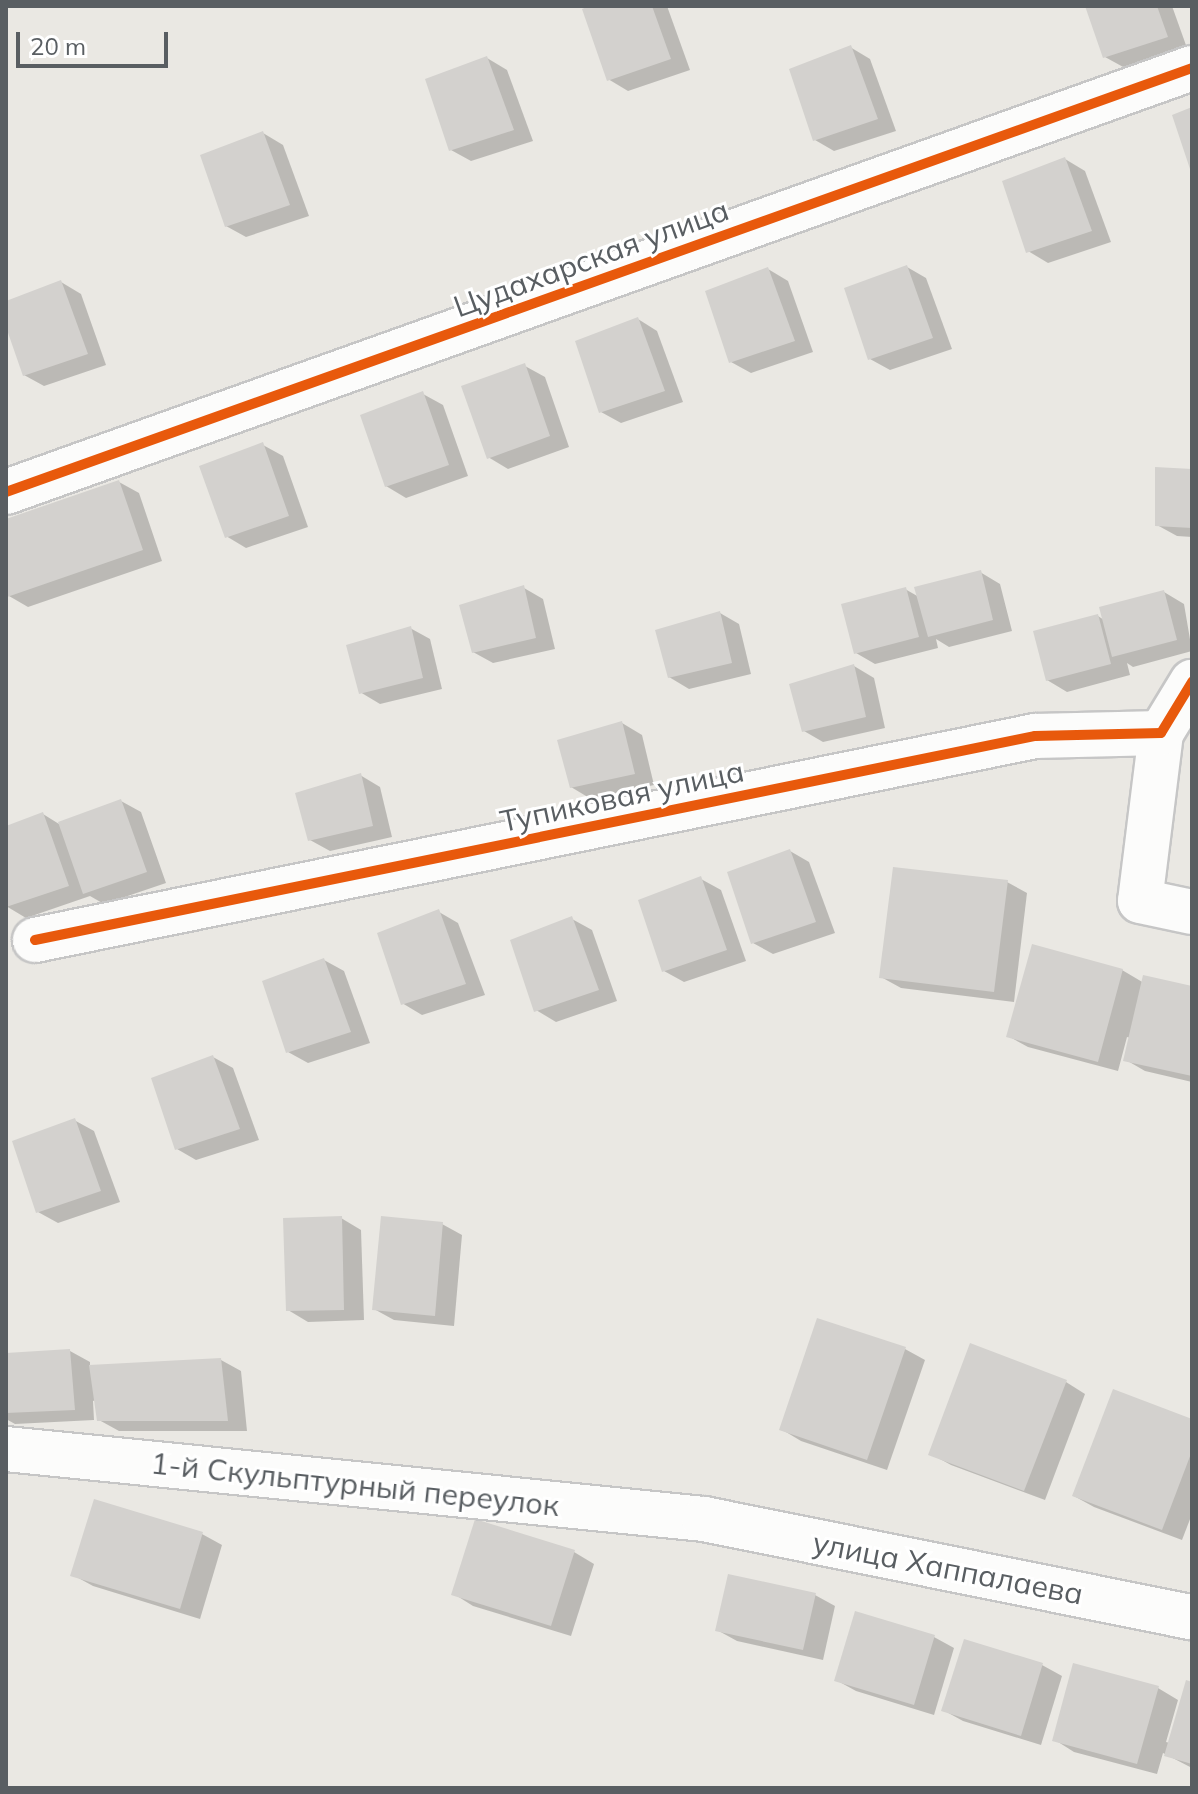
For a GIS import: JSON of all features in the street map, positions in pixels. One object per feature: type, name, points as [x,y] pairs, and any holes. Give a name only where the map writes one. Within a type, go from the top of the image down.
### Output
[{"type":"street","name":"Цудахарская улица","points":[[6,492],[1192,68]]},
{"type":"street","points":[[1192,682],[1161,733],[1140,901],[1192,912]]},
{"type":"street","name":"Тупиковая улица","points":[[35,940],[1035,736],[1161,733]]},
{"type":"street","name":"1-й Скульптурный переулок","points":[[6,1449],[704,1519]]},
{"type":"street","name":"улица Хаппалаева","points":[[704,1519],[1192,1617]]},
{"type":"building","points":[[589,6],[652,6],[671,59],[607,81],[582,9]]},
{"type":"building","points":[[1085,6],[1157,6],[1168,37],[1103,58]]},
{"type":"building","points":[[851,45],[878,119],[813,141],[789,69]]},
{"type":"building","points":[[487,56],[514,130],[449,151],[425,79]]},
{"type":"building","points":[[1192,107],[1192,172],[1191,172],[1172,115]]},
{"type":"building","points":[[263,131],[290,205],[225,227],[200,155]]},
{"type":"building","points":[[1065,157],[1092,231],[1026,253],[1002,181]]},
{"type":"building","points":[[907,265],[933,338],[868,360],[844,288]]},
{"type":"building","points":[[768,267],[795,341],[729,363],[705,291]]},
{"type":"building","points":[[61,280],[88,354],[23,376],[6,327],[6,301]]},
{"type":"building","points":[[638,317],[665,391],[599,413],[575,341]]},
{"type":"building","points":[[525,363],[550,436],[487,459],[461,386]]},
{"type":"building","points":[[423,391],[449,465],[385,487],[360,415]]},
{"type":"building","points":[[263,442],[289,516],[225,538],[199,466]]},
{"type":"building","points":[[1155,467],[1192,469],[1192,528],[1155,526]]},
{"type":"building","points":[[119,480],[143,550],[7,597],[6,519]]},
{"type":"building","points":[[981,570],[993,620],[928,637],[914,587]]},
{"type":"building","points":[[524,585],[536,638],[472,653],[459,605]]},
{"type":"building","points":[[906,587],[919,637],[854,654],[841,604]]},
{"type":"building","points":[[1164,590],[1177,640],[1112,657],[1099,607]]},
{"type":"building","points":[[720,611],[732,663],[668,678],[655,630]]},
{"type":"building","points":[[1098,614],[1111,664],[1046,681],[1033,631]]},
{"type":"building","points":[[411,626],[423,678],[359,694],[346,645]]},
{"type":"building","points":[[854,664],[866,717],[802,732],[789,684]]},
{"type":"building","points":[[622,721],[635,774],[570,788],[557,740]]},
{"type":"building","points":[[361,773],[373,826],[308,841],[295,793]]},
{"type":"building","points":[[121,799],[147,872],[83,894],[58,822]]},
{"type":"building","points":[[43,812],[69,886],[6,907],[6,826]]},
{"type":"building","points":[[790,849],[816,922],[751,944],[727,872]]},
{"type":"building","points":[[893,867],[1008,880],[994,992],[879,978]]},
{"type":"building","points":[[701,876],[727,950],[662,972],[638,900]]},
{"type":"building","points":[[439,909],[466,984],[401,1005],[377,933]]},
{"type":"building","points":[[572,916],[599,990],[534,1012],[510,940]]},
{"type":"building","points":[[1032,944],[1123,969],[1098,1062],[1006,1037]]},
{"type":"building","points":[[324,958],[351,1032],[286,1053],[262,981]]},
{"type":"building","points":[[1143,975],[1192,986],[1192,1076],[1123,1061]]},
{"type":"building","points":[[213,1055],[240,1129],[175,1150],[151,1078]]},
{"type":"building","points":[[75,1118],[101,1191],[36,1213],[12,1141]]},
{"type":"building","points":[[342,1216],[344,1310],[286,1311],[283,1218]]},
{"type":"building","points":[[381,1216],[443,1222],[435,1316],[372,1310]]},
{"type":"building","points":[[817,1318],[906,1347],[867,1460],[779,1430]]},
{"type":"building","points":[[970,1343],[1067,1380],[1024,1491],[928,1455]]},
{"type":"building","points":[[70,1349],[75,1410],[6,1413],[6,1353]]},
{"type":"building","points":[[221,1358],[228,1421],[97,1421],[89,1365]]},
{"type":"building","points":[[1113,1389],[1192,1419],[1192,1451],[1162,1530],[1072,1496]]},
{"type":"building","points":[[94,1499],[203,1532],[180,1609],[70,1576]]},
{"type":"building","points":[[475,1519],[575,1550],[551,1626],[451,1595]]},
{"type":"building","points":[[728,1574],[816,1593],[803,1650],[715,1631]]},
{"type":"building","points":[[855,1611],[935,1635],[914,1705],[834,1681]]},
{"type":"building","points":[[964,1639],[1043,1663],[1021,1736],[941,1711]]},
{"type":"building","points":[[1073,1663],[1159,1686],[1137,1764],[1052,1741]]},
{"type":"building","points":[[1186,1680],[1192,1682],[1192,1764],[1164,1756]]},
{"type":"cycle path","points":[[6,492],[1192,68]]},
{"type":"cycle path","points":[[35,940],[1035,736],[1161,733],[1192,682]]}]
